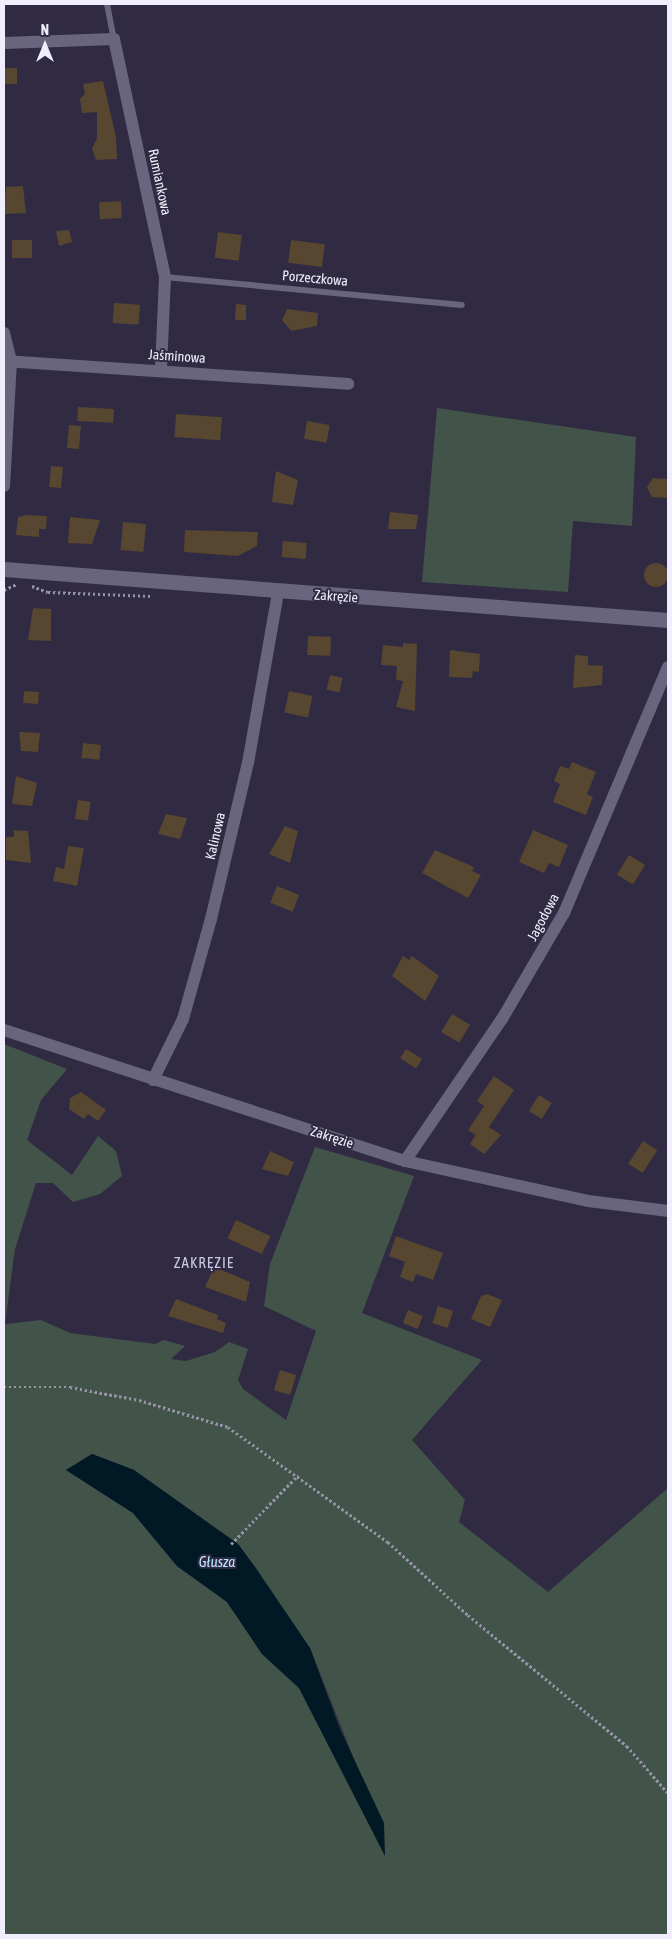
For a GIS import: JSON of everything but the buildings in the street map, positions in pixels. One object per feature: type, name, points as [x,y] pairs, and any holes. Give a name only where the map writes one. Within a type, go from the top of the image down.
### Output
[{"type":"street","points":[[4,43],[114,39]]},
{"type":"street","name":"Rumiankowa","points":[[114,39],[165,277],[161,369]]},
{"type":"street","points":[[4,333],[8,361],[4,486]]},
{"type":"street","name":"Jaśminowa","points":[[8,361],[161,369],[348,384]]},
{"type":"street","name":"Zakręzie","points":[[4,568],[278,592],[668,620]]},
{"type":"street","name":"Kalinowa","points":[[153,1080],[183,1019],[211,919],[248,763],[278,592]]},
{"type":"street","name":"Jagodowa","points":[[405,1161],[502,1019],[564,913],[668,666]]},
{"type":"street","name":"Zakręzie","points":[[4,1030],[405,1161],[588,1201],[668,1211]]},
{"type":"lane","name":"Rumiankowa","points":[[107,4],[114,39]]},
{"type":"lane","name":"Porzeczkowa","points":[[165,277],[462,305]]},
{"type":"path","points":[[26,584],[48,592],[162,596]]},
{"type":"path","points":[[4,1387],[70,1387],[148,1403],[228,1427],[298,1475],[388,1542],[468,1615],[628,1746],[668,1794]]},
{"type":"path","points":[[231,1544],[298,1475]]},
{"type":"green space","points":[[437,408],[636,437],[632,526],[573,521],[568,592],[422,582]]},
{"type":"green space","points":[[4,1044],[67,1069],[41,1100],[27,1140],[72,1175],[98,1136],[116,1151],[122,1176],[100,1194],[73,1202],[53,1183],[36,1183],[15,1249],[5,1324],[41,1320],[70,1333],[155,1344],[164,1340],[185,1346],[171,1359],[186,1361],[215,1352],[229,1342],[248,1349],[238,1380],[243,1389],[286,1420],[316,1331],[264,1306],[270,1264],[315,1147],[414,1176],[362,1313],[482,1360],[412,1440],[465,1500],[459,1522],[548,1592],[668,1488],[668,1935],[4,1935]],"holes":[[[92,1454],[134,1470],[238,1544],[310,1648],[359,1772],[385,1855],[299,1688],[262,1654],[227,1602],[177,1566],[133,1513],[66,1470]]]},
{"type":"water","name":"Głusza","points":[[92,1454],[134,1470],[238,1544],[255,1567],[310,1648],[339,1727],[384,1823],[385,1856],[299,1688],[262,1654],[227,1602],[177,1566],[133,1513],[66,1470]]},
{"type":"district","name":"ZAKRĘZIE","points":[[204,1263]]}]
